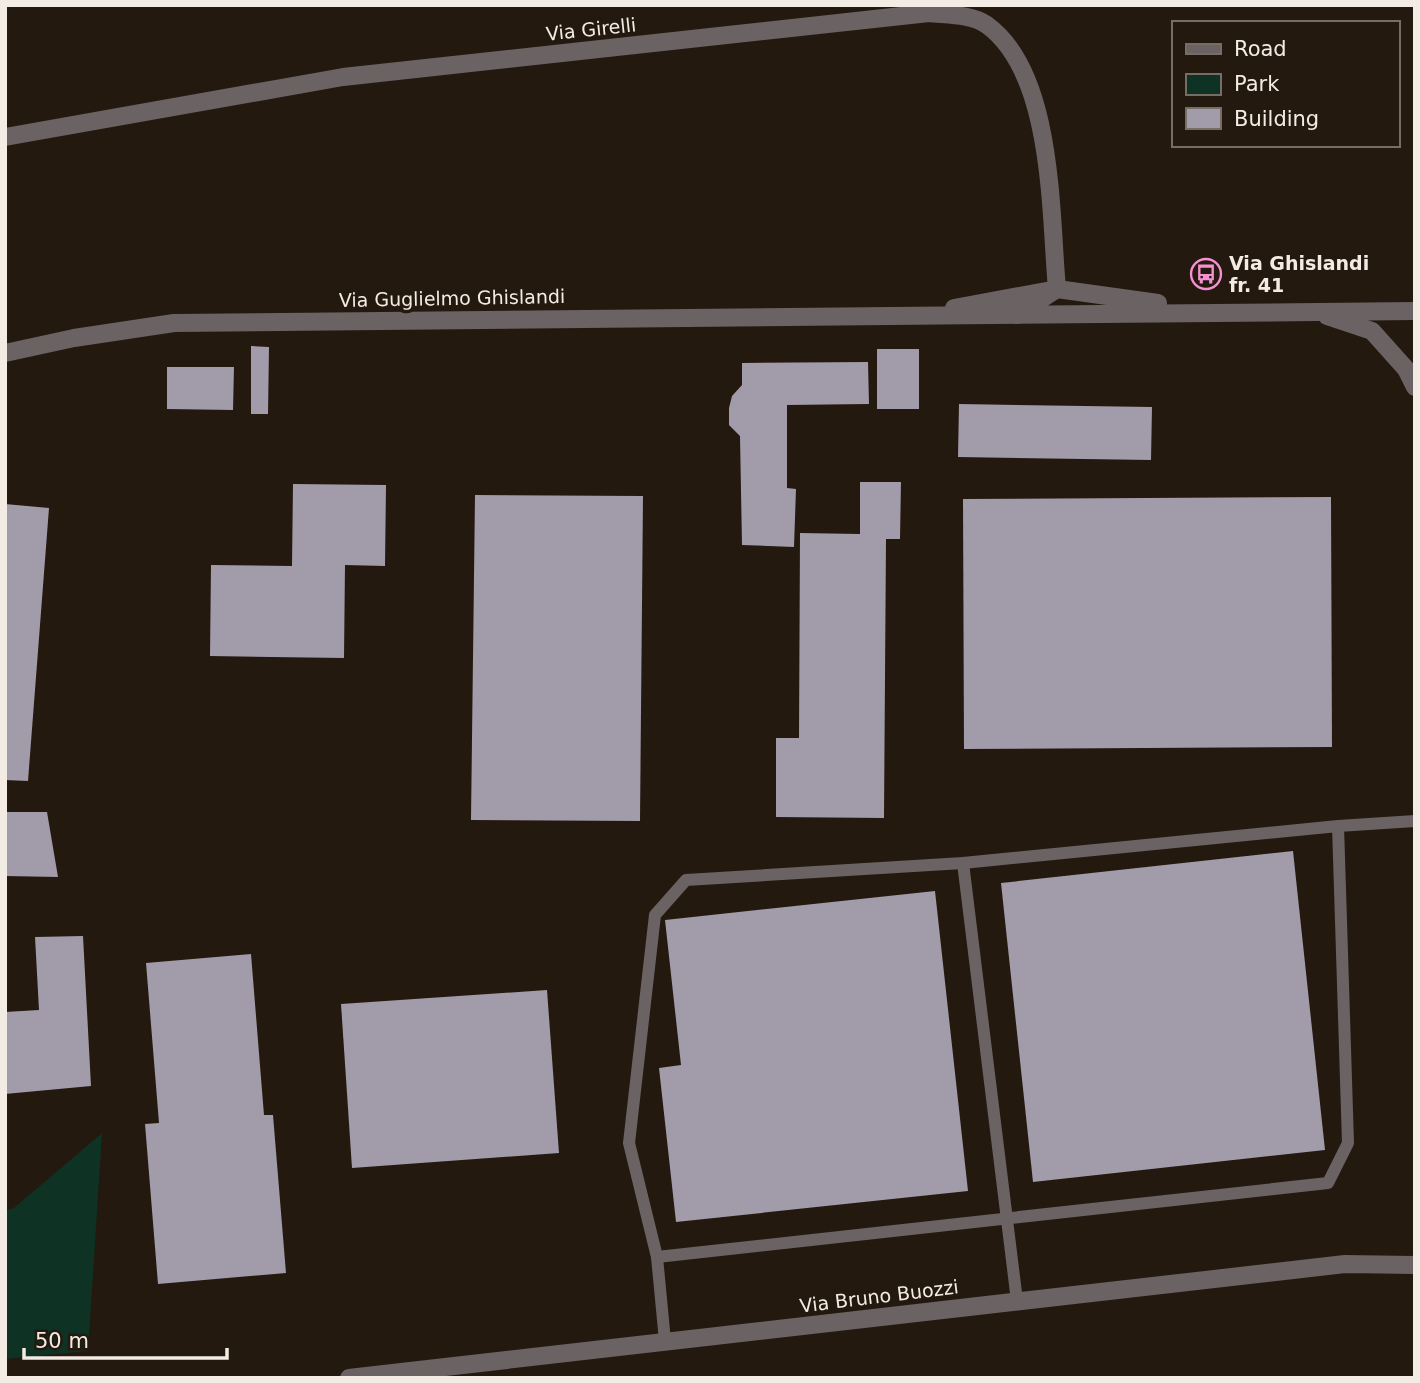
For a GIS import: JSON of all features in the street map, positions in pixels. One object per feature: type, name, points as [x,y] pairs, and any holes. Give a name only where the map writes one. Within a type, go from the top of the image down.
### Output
[{"type":"street","name":"Via Girelli","points":[[5,137],[343,77],[929,13],[964,16],[985,23],[1010,46],[1030,89],[1043,136],[1057,289]]},
{"type":"street","name":"Via Guglielmo Ghislandi","points":[[902,317],[1057,289],[1214,311]]},
{"type":"street","points":[[1017,315],[1057,289]]},
{"type":"street","name":"Via Guglielmo Ghislandi","points":[[5,353],[74,338],[174,323],[1415,311]]},
{"type":"street","points":[[1313,312],[1372,331],[1406,369],[1415,387]]},
{"type":"street","name":"Via Bruno Buozzi","points":[[349,1378],[1345,1264],[1415,1265]]},
{"type":"lane","points":[[665,1341],[657,1257],[629,1143],[655,915],[686,880],[963,863],[1338,826],[1415,821]]},
{"type":"lane","points":[[657,1257],[1328,1183],[1348,1143],[1338,826]]},
{"type":"lane","points":[[963,863],[1017,1301]]},
{"type":"green space","points":[[102,1133],[88,1351],[5,1359],[5,1211],[14,1208]]},
{"type":"building","points":[[251,346],[269,347],[268,414],[251,414]]},
{"type":"building","points":[[877,349],[919,349],[919,409],[877,409]]},
{"type":"building","points":[[868,362],[869,404],[787,405],[787,488],[796,489],[794,547],[742,545],[740,436],[729,425],[729,408],[732,396],[742,385],[742,363]]},
{"type":"building","points":[[167,367],[234,367],[233,410],[167,409]]},
{"type":"building","points":[[959,404],[1152,407],[1151,460],[958,457]]},
{"type":"building","points":[[860,482],[901,482],[900,539],[886,539],[884,818],[776,817],[776,738],[799,738],[800,533],[860,534]]},
{"type":"building","points":[[293,484],[386,485],[385,566],[345,565],[344,658],[210,656],[211,565],[292,566]]},
{"type":"building","points":[[475,495],[643,496],[640,821],[471,820]]},
{"type":"building","points":[[1331,497],[1332,747],[964,749],[963,499]]},
{"type":"building","points":[[5,504],[49,508],[28,781],[5,780]]},
{"type":"building","points":[[5,812],[47,812],[58,877],[5,876]]},
{"type":"building","points":[[1293,851],[1325,1150],[1033,1182],[1001,883]]},
{"type":"building","points":[[935,891],[968,1191],[676,1222],[659,1068],[681,1065],[665,920]]},
{"type":"building","points":[[83,936],[91,1086],[5,1094],[5,1012],[39,1010],[35,937]]},
{"type":"building","points":[[251,954],[264,1115],[273,1115],[286,1273],[158,1284],[145,1124],[159,1123],[146,963]]},
{"type":"building","points":[[547,990],[559,1153],[352,1168],[341,1004]]},
{"type":"place","name":"Via Ghislandi fr. 41","points":[[1206,274]]}]
